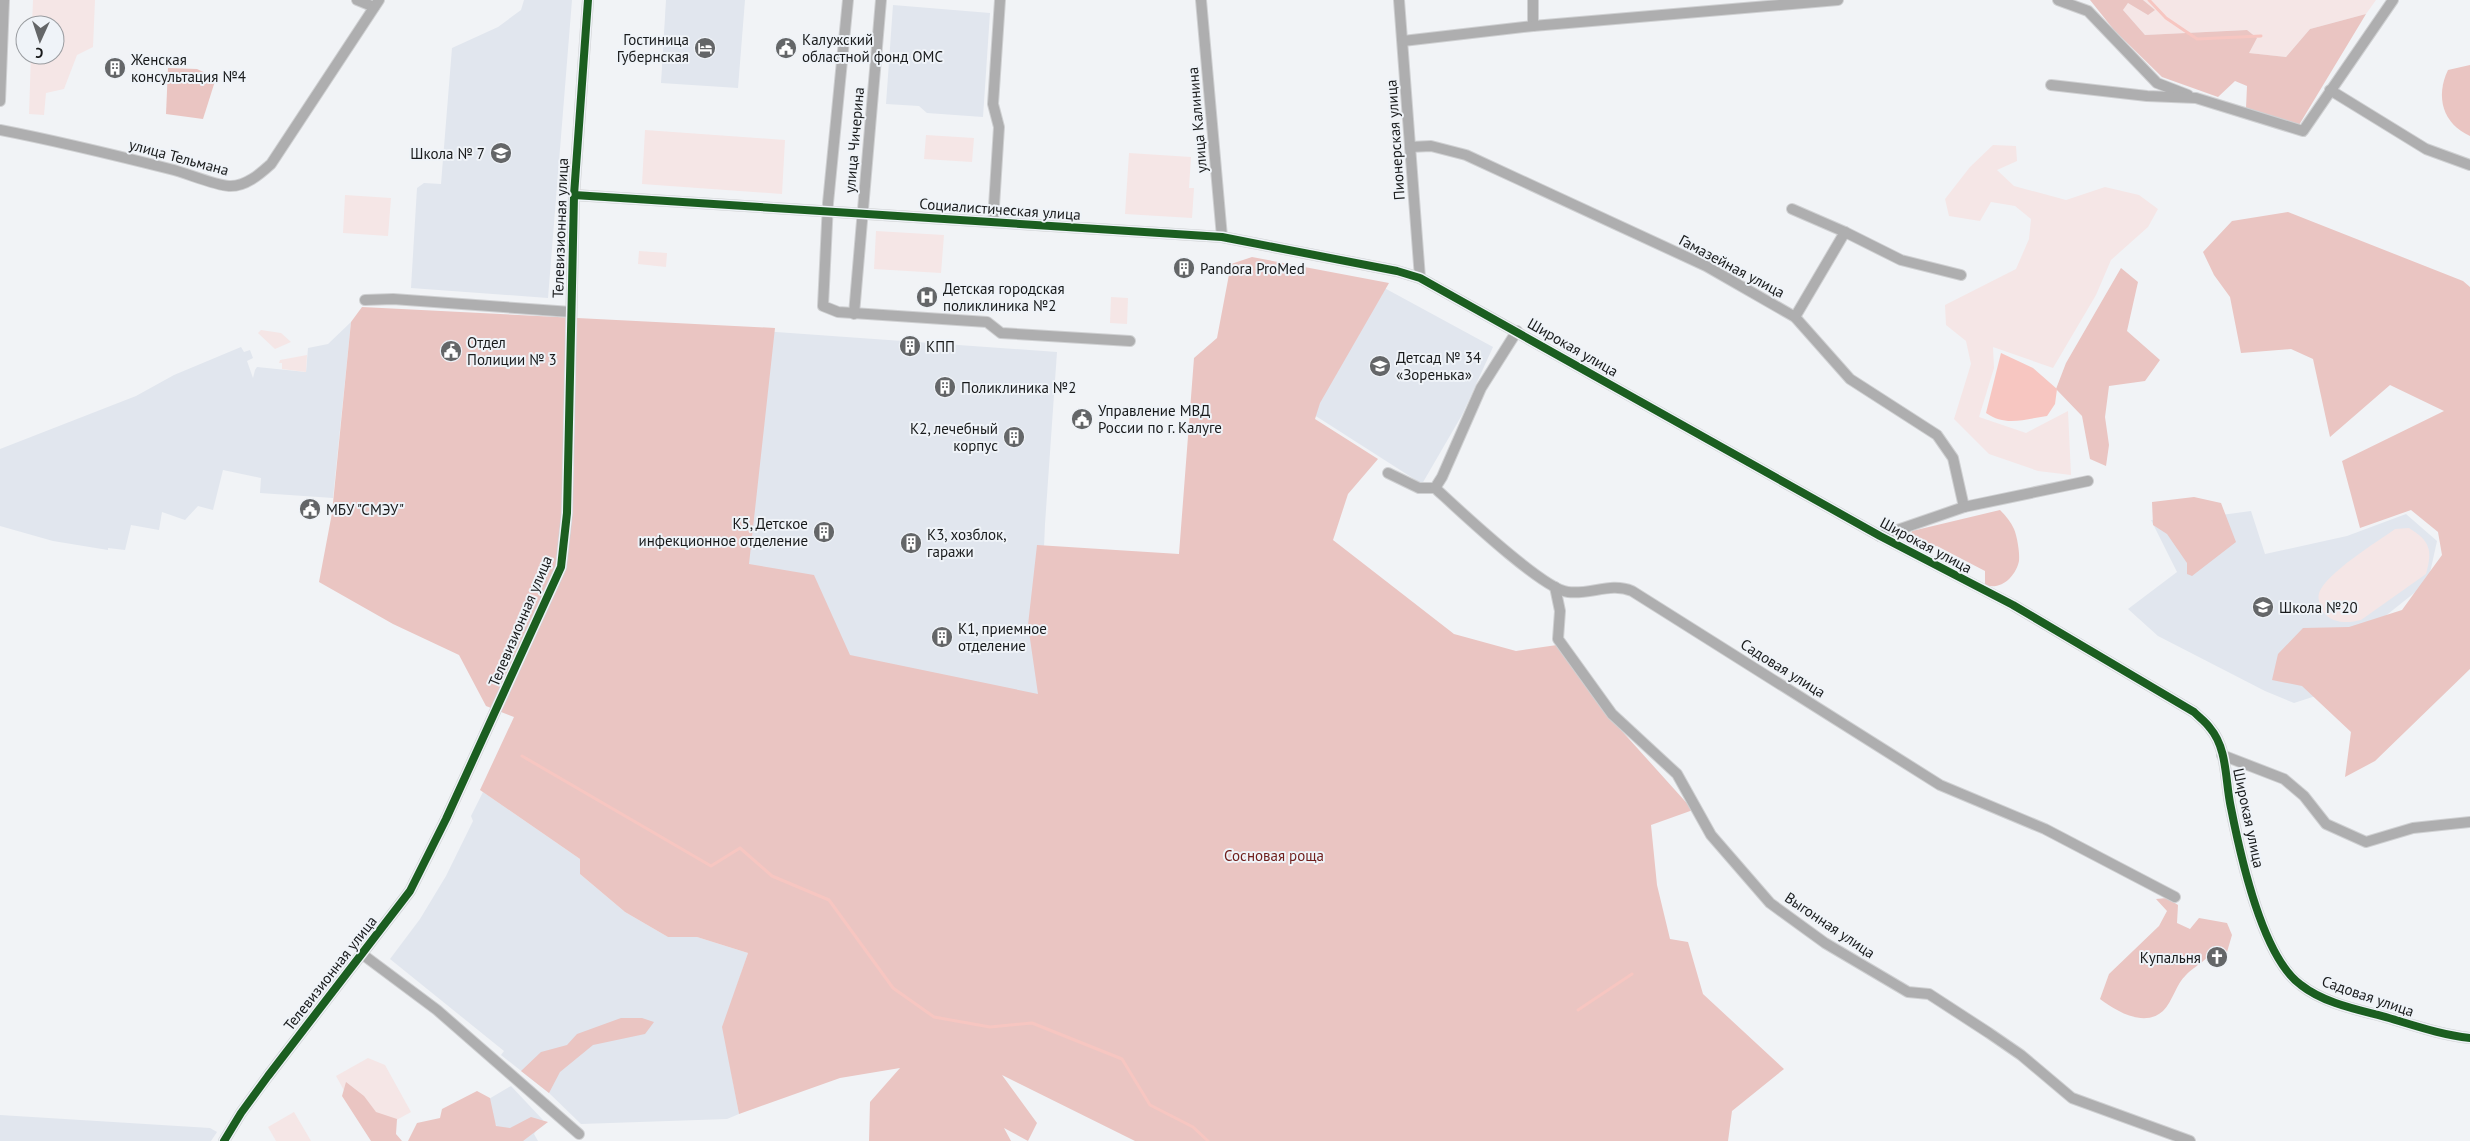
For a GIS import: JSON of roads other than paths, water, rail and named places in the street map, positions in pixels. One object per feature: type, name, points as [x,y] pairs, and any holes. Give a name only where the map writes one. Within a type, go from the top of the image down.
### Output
[{"type":"street","points":[[0,101],[4,0]]},
{"type":"street","points":[[357,0],[377,4]]},
{"type":"street","name":"Телевизионная улица","points":[[224,1141],[241,1112],[410,891],[446,819],[561,567],[567,513],[574,195],[588,0]]},
{"type":"street","name":"улица Чичерина","points":[[848,0],[827,212],[823,306],[838,312],[854,314],[881,0]]},
{"type":"street","points":[[993,222],[999,127],[993,104],[1000,0]]},
{"type":"street","name":"улица Калинина","points":[[1201,0],[1222,237]]},
{"type":"street","name":"Пионерская улица","points":[[1399,0],[1420,278]]},
{"type":"street","points":[[1533,0],[1533,26]]},
{"type":"street","points":[[1403,41],[1533,26],[1838,0]]},
{"type":"street","points":[[2058,0],[2088,11],[2157,83],[2196,98],[2303,131],[2393,0]]},
{"type":"street","name":"улица Тельмана","points":[[0,130],[191,174],[227,186],[239,186],[261,173],[271,164],[377,4]]},
{"type":"street","points":[[2051,85],[2147,96],[2196,98]]},
{"type":"street","points":[[2330,90],[2426,149],[2470,166]]},
{"type":"street","name":"Гамазейная улица","points":[[1410,147],[1431,146],[1466,155],[1706,266],[1795,318],[1850,379],[1937,435],[1953,458],[1964,507]]},
{"type":"street","name":"Социалистическая улица","points":[[574,195],[1222,237],[1397,270],[1420,278]]},
{"type":"street","points":[[1792,210],[1845,232],[1901,260],[1961,275]]},
{"type":"street","points":[[1795,318],[1845,232]]},
{"type":"street","name":"Широкая улица","points":[[1420,278],[1880,536],[2013,605],[2194,712],[2210,727],[2218,741],[2230,807],[2252,895],[2275,951]]},
{"type":"street","points":[[365,300],[393,299],[571,312]]},
{"type":"street","points":[[854,314],[987,322],[1001,333],[1130,341]]},
{"type":"street","points":[[1435,488],[1442,478],[1481,388],[1517,331]]},
{"type":"street","points":[[1388,473],[1419,488],[1435,488],[1496,544],[1555,588]]},
{"type":"street","points":[[1880,536],[1964,507],[2088,481]]},
{"type":"street","name":"Садовая улица","points":[[1555,588],[1568,592],[1622,586],[1940,785],[2045,829],[2175,896]]},
{"type":"street","name":"Выгонная улица","points":[[1555,588],[1560,610],[1558,639],[1612,714],[1677,774],[1711,835],[1770,903],[1825,943],[1908,992],[1929,994],[2020,1055],[2072,1098],[2190,1141]]},
{"type":"street","points":[[2222,755],[2284,779],[2304,796],[2326,824],[2366,842],[2413,828],[2470,822]]},
{"type":"street","name":"Садовая улица","points":[[2275,951],[2300,985],[2319,995],[2346,1006],[2424,1030],[2470,1038]]},
{"type":"street","points":[[362,954],[437,1010],[579,1134]]},
{"type":"waterway","points":[[2149,0],[2166,18],[2197,39],[2261,36]]},
{"type":"waterway","points":[[522,756],[711,866],[740,848],[772,876],[829,900],[893,988],[934,1017],[990,1027],[1032,1023],[1122,1059],[1150,1105],[1193,1127],[1208,1141]]},
{"type":"waterway","points":[[1578,1010],[1632,974]]},
{"type":"place","name":"Гостиница Губернская","points":[[705,48]]},
{"type":"place","name":"Калужский областной фонд ОМС","points":[[786,48]]},
{"type":"place","name":"Женская консультация №4","points":[[115,68]]},
{"type":"place","name":"Школа № 7","points":[[501,153]]},
{"type":"place","name":"Pandora ProMed","points":[[1184,268]]},
{"type":"place","name":"Детская городская поликлиника №2","points":[[927,297]]},
{"type":"place","name":"КПП","points":[[910,346]]},
{"type":"place","name":"Отдел Полиции № 3","points":[[451,351]]},
{"type":"place","name":"Детсад № 34 «Зоренька»","points":[[1380,366]]},
{"type":"place","name":"Поликлиника №2","points":[[945,387]]},
{"type":"place","name":"Управление МВД России по г. Калуге","points":[[1082,419]]},
{"type":"place","name":"К2, лечебный корпус","points":[[1014,437]]},
{"type":"place","name":"МБУ \"СМЭУ\"","points":[[310,509]]},
{"type":"place","name":"К5, Детское инфекционное отделение","points":[[824,532]]},
{"type":"place","name":"К3, хозблок, гаражи","points":[[911,543]]},
{"type":"place","name":"Школа №20","points":[[2263,607]]},
{"type":"place","name":"К1, приемное отделение","points":[[942,637]]},
{"type":"place","name":"Купальня","points":[[2217,957]]},
{"type":"park label","name":"Сосновая роща","points":[[1274,855]]}]
